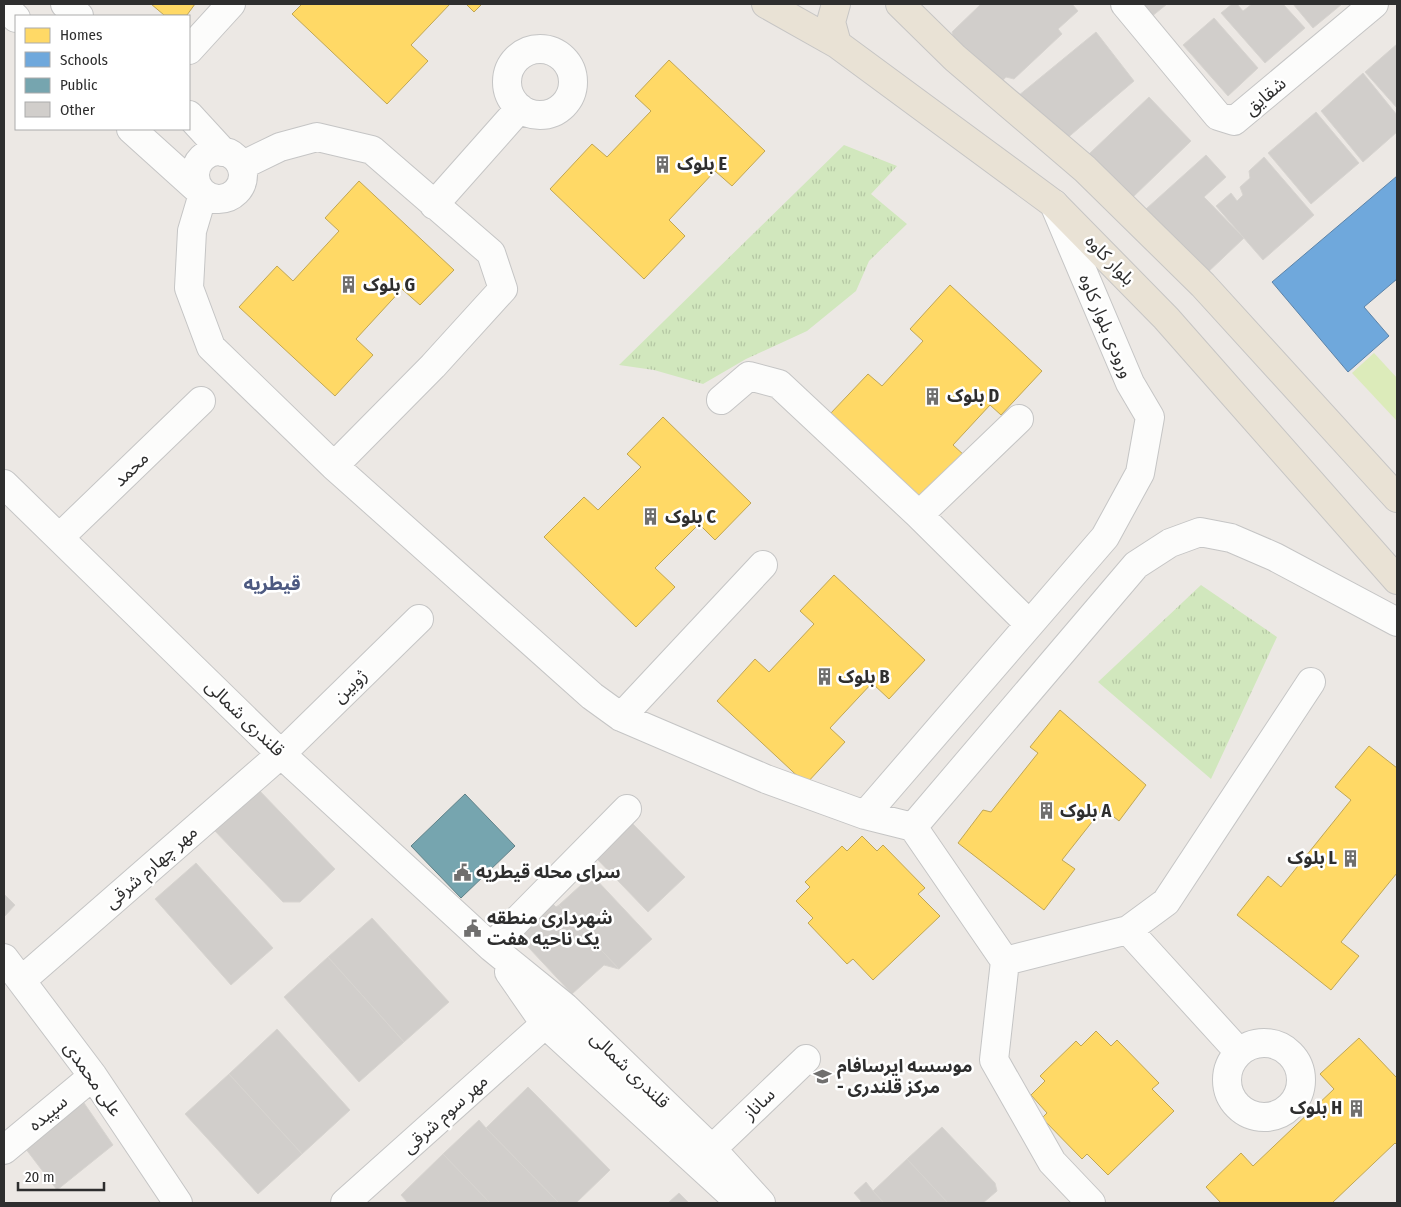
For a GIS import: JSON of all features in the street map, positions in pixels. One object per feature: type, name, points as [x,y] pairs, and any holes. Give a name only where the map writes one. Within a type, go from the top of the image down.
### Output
[{"type":"main road","name":"بلوار کاوه","points":[[766,4],[837,44],[1054,204],[1166,318],[1397,580]]},
{"type":"main road","points":[[836,4],[831,22],[837,44]]},
{"type":"main road","points":[[900,4],[955,58],[1085,170],[1196,278],[1397,498]]},
{"type":"street","points":[[190,49],[231,4]]},
{"type":"street","name":"شقایق","points":[[1125,4],[1218,116],[1234,122],[1374,4]]},
{"type":"street","points":[[434,205],[520,108]]},
{"type":"street","points":[[132,130],[204,194],[218,200],[233,195],[242,182],[232,159],[190,116]]},
{"type":"street","points":[[204,194],[195,181],[197,166],[208,154],[232,159],[317,137],[372,150],[491,253],[503,288],[433,366],[334,466]]},
{"type":"street","points":[[204,194],[192,231],[189,288],[211,347],[334,466],[592,696],[621,717],[766,779],[865,815],[913,828],[1005,962],[994,1060],[1052,1162],[1090,1203]]},
{"type":"street","name":"ورودی بلوار کاوه","points":[[1029,624],[1105,537],[1140,473],[1150,417],[1130,383],[1054,204]]},
{"type":"street","points":[[721,400],[749,376],[780,384],[919,515],[1029,624],[865,815]]},
{"type":"street","name":"محمد","points":[[60,537],[202,401]]},
{"type":"street","points":[[919,515],[1019,419]]},
{"type":"street","name":"قلندری شمالی","points":[[4,484],[281,754],[491,946],[566,1007],[712,1149],[761,1203]]},
{"type":"street","points":[[913,828],[1136,566],[1170,543],[1200,532],[1231,538],[1275,557],[1397,622]]},
{"type":"street","points":[[621,717],[763,565]]},
{"type":"street","name":"ژوبین","points":[[281,754],[419,619]]},
{"type":"street","points":[[1005,962],[1128,930],[1166,902],[1311,682]]},
{"type":"street","name":"مهر چهارم شرقی","points":[[22,980],[281,754]]},
{"type":"street","points":[[491,946],[627,809]]},
{"type":"street","points":[[1128,930],[1239,1052]]},
{"type":"street","name":"قلندری شمالی","points":[[491,946],[545,1024],[741,1203]]},
{"type":"street","name":"علی محمدی","points":[[4,958],[93,1076],[178,1203]]},
{"type":"street","name":"مهر سوم شرقی","points":[[345,1203],[545,1024]]},
{"type":"street","name":"ساناز","points":[[712,1149],[806,1059]]},
{"type":"street","name":"سپیده","points":[[4,1150],[93,1076]]},
{"type":"green space","points":[[844,145],[897,166],[871,194],[907,224],[869,261],[856,291],[807,331],[746,359],[703,384],[654,370],[619,365]]},
{"type":"green space","points":[[1374,353],[1397,378],[1396,420],[1352,373]]},
{"type":"green space","points":[[1201,585],[1277,637],[1211,779],[1098,682]]},
{"type":"building: Homes","points":[[151,4],[195,4],[187,15],[164,15]]},
{"type":"building: Homes","points":[[302,4],[450,4],[411,45],[428,61],[387,104],[292,14]]},
{"type":"building: Homes","points":[[466,4],[482,4],[474,12]]},
{"type":"building: Homes","name":"بلوک E","points":[[669,60],[765,151],[732,186],[715,171],[669,220],[685,236],[644,279],[550,189],[592,144],[607,157],[651,111],[635,96]]},
{"type":"building: Homes","name":"بلوک G","points":[[359,181],[454,270],[420,305],[402,289],[356,339],[373,355],[335,396],[239,307],[277,266],[293,281],[339,231],[325,218]]},
{"type":"building: Homes","name":"بلوک D","points":[[950,285],[1042,371],[1001,415],[990,405],[953,445],[965,456],[923,500],[830,414],[868,374],[882,386],[923,341],[910,329]]},
{"type":"building: Homes","name":"بلوک C","points":[[663,417],[751,503],[715,540],[699,524],[655,568],[675,587],[636,627],[544,537],[584,497],[598,510],[641,467],[627,454]]},
{"type":"building: Homes","name":"بلوک B","points":[[834,575],[925,660],[889,699],[872,683],[830,728],[845,742],[806,784],[717,701],[755,659],[769,672],[814,624],[800,611]]},
{"type":"building: Homes","name":"بلوک A","points":[[1060,710],[1146,785],[1119,821],[1103,808],[1062,860],[1075,869],[1044,910],[958,843],[983,810],[991,812],[1038,753],[1030,747]]},
{"type":"building: Homes","name":"بلوک L","points":[[1369,746],[1397,768],[1397,873],[1341,942],[1359,956],[1331,990],[1237,915],[1268,876],[1281,887],[1351,800],[1335,787]]},
{"type":"building: Homes","points":[[862,836],[877,851],[883,845],[925,888],[918,894],[940,916],[873,980],[853,959],[847,964],[808,923],[813,918],[796,901],[810,887],[805,882],[842,846],[847,851]]},
{"type":"building: Homes","points":[[1096,1031],[1111,1046],[1117,1040],[1159,1083],[1152,1089],[1174,1111],[1108,1175],[1087,1154],[1082,1159],[1042,1118],[1047,1113],[1031,1095],[1045,1081],[1040,1076],[1076,1041],[1081,1046]]},
{"type":"building: Homes","name":"بلوک H","points":[[1359,1038],[1397,1078],[1397,1145],[1395,1143],[1332,1203],[1221,1203],[1206,1187],[1241,1153],[1253,1166],[1334,1089],[1320,1074]]},
{"type":"building: Schools","points":[[1397,176],[1397,279],[1364,307],[1389,336],[1348,372],[1272,282]]},
{"type":"building: Public","name":"سرای محله قیطریه","points":[[465,794],[515,846],[461,898],[411,846]]},
{"type":"building: Other","points":[[981,4],[1072,4],[1078,11],[1058,29],[1062,34],[1014,79],[1006,77],[996,88],[954,39],[952,32]]},
{"type":"building: Other","points":[[1140,4],[1167,4],[1151,17]]},
{"type":"building: Other","points":[[1232,4],[1237,4],[1243,11],[1252,4],[1283,4],[1305,28],[1265,63],[1221,13]]},
{"type":"building: Other","points":[[1293,4],[1342,4],[1313,28]]},
{"type":"building: Other","points":[[1214,18],[1258,68],[1228,96],[1183,45]]},
{"type":"building: Other","points":[[1096,32],[1134,81],[1065,140],[1018,96]]},
{"type":"building: Other","points":[[1397,44],[1397,108],[1365,72]]},
{"type":"building: Other","points":[[1363,73],[1397,115],[1397,132],[1363,162],[1321,111]]},
{"type":"building: Other","points":[[1149,97],[1191,141],[1132,198],[1089,154]]},
{"type":"building: Other","points":[[1316,112],[1359,163],[1311,204],[1268,153]]},
{"type":"building: Other","points":[[1206,155],[1226,177],[1204,197],[1244,238],[1206,274],[1146,209]]},
{"type":"building: Other","points":[[1264,157],[1314,215],[1263,260],[1216,206],[1231,193],[1237,201],[1243,195],[1240,187],[1250,178],[1249,171]]},
{"type":"building: Other","points":[[256,787],[335,869],[300,902],[283,902],[213,829]]},
{"type":"building: Other","points":[[632,823],[685,877],[648,912],[596,858]]},
{"type":"building: Other","points":[[196,863],[273,948],[231,985],[155,899]]},
{"type":"building: Other","points":[[592,875],[652,939],[619,969],[559,905]]},
{"type":"building: Other","points":[[4,894],[15,905],[4,917]]},
{"type":"building: Other","points":[[550,901],[556,907],[559,905],[619,969],[604,965],[572,994],[515,933]]},
{"type":"building: Other","points":[[372,918],[449,1002],[404,1042],[328,957]]},
{"type":"building: Other","points":[[328,957],[404,1042],[359,1082],[284,997]]},
{"type":"building: Other","points":[[277,1029],[350,1110],[302,1154],[229,1074]]},
{"type":"building: Other","points":[[229,1074],[302,1154],[258,1194],[185,1114]]},
{"type":"building: Other","points":[[528,1087],[610,1170],[576,1203],[559,1203],[486,1128]]},
{"type":"building: Other","points":[[84,1103],[113,1145],[57,1190],[22,1144]]},
{"type":"building: Other","points":[[479,1120],[559,1203],[490,1203],[443,1154]]},
{"type":"building: Other","points":[[942,1127],[995,1183],[997,1191],[983,1203],[948,1203],[907,1159]]},
{"type":"building: Other","points":[[443,1154],[490,1203],[408,1203],[401,1195]]},
{"type":"building: Other","points":[[907,1159],[948,1203],[884,1203],[873,1191]]},
{"type":"building: Other","points":[[866,1182],[884,1203],[859,1203],[861,1201],[854,1193]]},
{"type":"building: Other","points":[[679,1193],[689,1203],[668,1203]]},
{"type":"place","name":"بلوک E","points":[[663,164]]},
{"type":"place","name":"بلوک G","points":[[349,285]]},
{"type":"place","name":"بلوک D","points":[[933,396]]},
{"type":"place","name":"بلوک C","points":[[651,517]]},
{"type":"place","name":"بلوک B","points":[[824,677]]},
{"type":"place","name":"بلوک A","points":[[1046,811]]},
{"type":"place","name":"بلوک L","points":[[1351,858]]},
{"type":"place","name":"سرای محله قیطریه","points":[[462,872]]},
{"type":"place","name":"شهرداری منطقه یک ناحیه هفت","points":[[473,928]]},
{"type":"place","name":"موسسه ایرسافام - مرکز قلندری","points":[[823,1076]]},
{"type":"place","name":"بلوک H","points":[[1356,1108]]},
{"type":"district","name":"قیطریه","points":[[272,583]]}]
